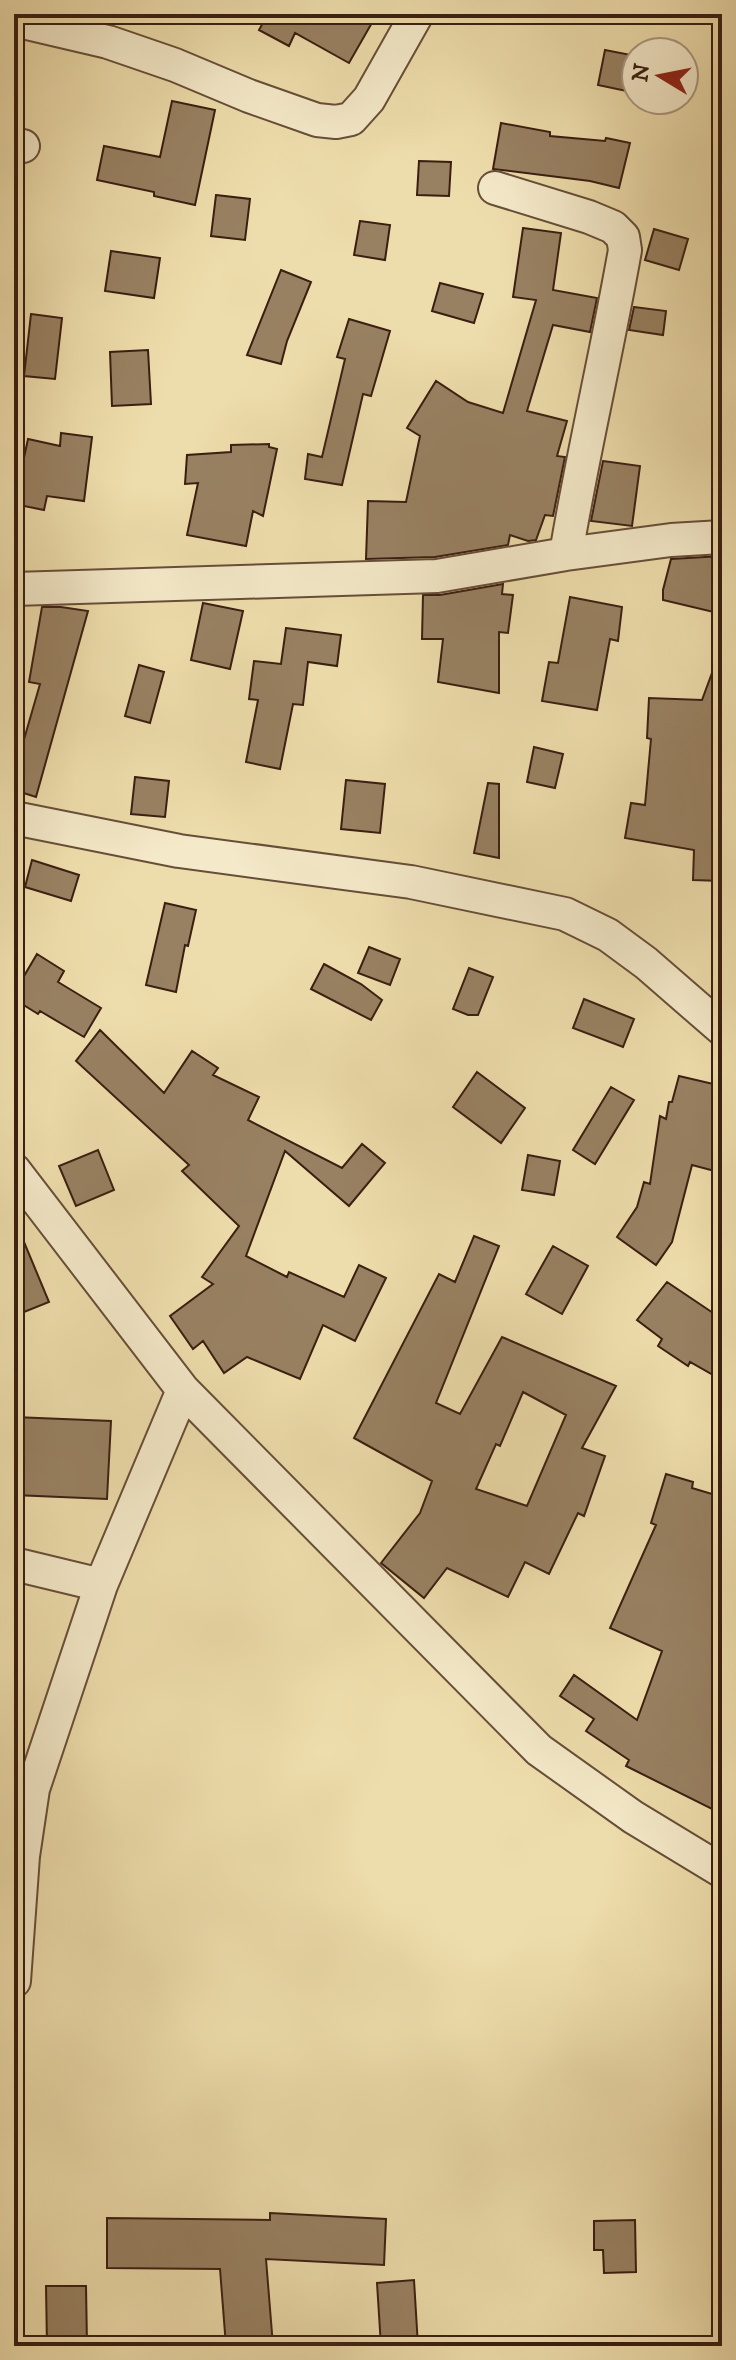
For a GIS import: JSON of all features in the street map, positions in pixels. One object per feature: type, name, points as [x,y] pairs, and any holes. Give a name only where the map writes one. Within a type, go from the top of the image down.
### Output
[{"type":"street","points":[[14,20],[108,42],[304,116],[336,122],[351,119],[369,99],[417,14]]},
{"type":"street","points":[[495,188],[589,217],[613,227],[623,237],[625,250],[615,308],[566,554]]},
{"type":"street","points":[[14,589],[399,578],[450,574],[671,540],[722,537]]},
{"type":"street","points":[[14,818],[179,851],[411,882],[565,914],[608,935],[722,1029]]},
{"type":"street","points":[[14,1170],[183,1390],[539,1750],[633,1817],[722,1871]]},
{"type":"street","points":[[14,1981],[23,1856],[33,1789],[101,1585],[183,1390]]},
{"type":"street","points":[[14,1564],[101,1585]]},
{"type":"building","points":[[261,14],[377,14],[349,63],[295,33],[289,46],[259,30],[266,17]]},
{"type":"building","points":[[605,50],[620,53],[620,90],[598,85]]},
{"type":"building","points":[[172,101],[215,110],[195,205],[154,196],[154,192],[97,180],[104,146],[160,157]]},
{"type":"building","points":[[501,123],[550,132],[550,136],[605,141],[606,138],[630,143],[619,188],[590,181],[493,169]]},
{"type":"building","points":[[419,161],[451,162],[449,196],[417,195]]},
{"type":"building","points":[[216,195],[250,199],[245,240],[211,236]]},
{"type":"building","points":[[360,221],[390,225],[385,260],[354,255]]},
{"type":"building","points":[[523,228],[561,233],[553,290],[597,298],[590,332],[553,325],[527,411],[567,421],[557,456],[565,457],[553,516],[545,515],[536,540],[528,541],[510,535],[508,545],[435,557],[366,559],[368,501],[406,502],[420,436],[407,428],[436,381],[468,402],[503,413],[536,300],[513,297]]},
{"type":"building","points":[[654,229],[688,239],[679,270],[645,260]]},
{"type":"building","points":[[111,251],[160,258],[154,298],[105,291]]},
{"type":"building","points":[[281,270],[311,282],[281,364],[247,355]]},
{"type":"building","points":[[440,283],[483,294],[474,323],[432,311]]},
{"type":"building","points":[[634,307],[666,311],[663,335],[629,330]]},
{"type":"building","points":[[31,314],[62,318],[55,379],[24,376]]},
{"type":"building","points":[[349,319],[390,331],[371,396],[363,394],[342,485],[305,479],[308,454],[322,457],[345,359],[337,357]]},
{"type":"building","points":[[148,350],[151,404],[112,406],[110,352]]},
{"type":"building","points":[[61,433],[92,437],[84,501],[47,496],[44,510],[14,504],[28,439],[60,446]]},
{"type":"building","points":[[269,444],[269,447],[277,449],[263,516],[253,511],[246,546],[187,535],[198,483],[185,484],[187,455],[231,452],[231,445]]},
{"type":"building","points":[[603,461],[640,466],[632,526],[591,521]]},
{"type":"building","points":[[722,556],[722,614],[663,600],[671,559]]},
{"type":"building","points":[[503,584],[502,594],[513,595],[508,633],[499,632],[499,693],[438,682],[443,639],[422,639],[423,595]]},
{"type":"building","points":[[570,597],[622,607],[618,641],[610,639],[597,710],[542,701],[549,662],[558,663]]},
{"type":"building","points":[[203,603],[243,611],[230,669],[191,660]]},
{"type":"building","points":[[42,607],[88,611],[36,797],[14,790],[14,774],[40,684],[29,682]]},
{"type":"building","points":[[286,628],[341,635],[337,666],[308,662],[303,705],[293,704],[280,769],[246,762],[258,700],[249,699],[254,661],[281,664]]},
{"type":"building","points":[[719,654],[722,655],[722,881],[693,880],[694,850],[625,838],[631,803],[645,805],[651,739],[647,738],[649,698],[702,700]]},
{"type":"building","points":[[139,665],[164,672],[150,723],[125,716]]},
{"type":"building","points":[[534,747],[563,754],[555,788],[527,782]]},
{"type":"building","points":[[135,777],[169,781],[165,817],[131,814]]},
{"type":"building","points":[[346,780],[385,784],[380,833],[341,829]]},
{"type":"building","points":[[488,783],[499,784],[499,858],[474,853]]},
{"type":"building","points":[[32,860],[79,875],[71,901],[25,887]]},
{"type":"building","points":[[165,903],[196,910],[176,992],[146,985]]},
{"type":"building","points":[[369,947],[400,959],[390,985],[358,973]]},
{"type":"building","points":[[37,954],[64,971],[58,982],[101,1008],[84,1037],[14,999],[14,993]]},
{"type":"building","points":[[324,964],[361,984],[382,1000],[371,1020],[311,989]]},
{"type":"building","points":[[469,968],[493,977],[478,1015],[453,1009]]},
{"type":"building","points":[[584,999],[634,1019],[623,1047],[573,1028]]},
{"type":"building","points":[[100,1030],[164,1093],[192,1051],[218,1068],[213,1075],[259,1097],[248,1120],[342,1168],[362,1144],[385,1163],[349,1206],[285,1151],[246,1256],[287,1277],[289,1272],[344,1297],[359,1265],[386,1278],[355,1341],[323,1325],[300,1379],[247,1357],[224,1373],[203,1341],[193,1349],[170,1316],[213,1284],[202,1277],[239,1226],[182,1171],[189,1165],[76,1061]]},
{"type":"building","points":[[477,1072],[525,1108],[501,1143],[453,1107]]},
{"type":"building","points":[[679,1076],[722,1086],[722,1173],[692,1165],[672,1242],[656,1265],[617,1237],[637,1207],[644,1182],[650,1184],[660,1116],[666,1119]]},
{"type":"building","points":[[611,1087],[634,1100],[595,1164],[573,1150]]},
{"type":"building","points":[[98,1150],[114,1190],[76,1206],[59,1166]]},
{"type":"building","points":[[528,1155],[560,1161],[554,1195],[522,1190]]},
{"type":"building","points":[[14,1218],[49,1302],[14,1316]]},
{"type":"building","points":[[474,1236],[499,1246],[436,1403],[460,1414],[502,1337],[616,1386],[582,1448],[605,1456],[584,1516],[578,1513],[549,1574],[525,1562],[508,1597],[447,1568],[424,1598],[381,1563],[420,1513],[432,1481],[354,1438],[439,1274],[455,1282]],"holes":[[[523,1392],[566,1415],[527,1506],[476,1489],[496,1444],[500,1446]]]},
{"type":"building","points":[[553,1246],[588,1266],[562,1314],[526,1294]]},
{"type":"building","points":[[667,1282],[722,1319],[722,1380],[690,1362],[688,1366],[658,1346],[662,1339],[637,1320]]},
{"type":"building","points":[[14,1417],[111,1421],[107,1499],[14,1495]]},
{"type":"building","points":[[666,1474],[693,1482],[692,1488],[722,1497],[722,1814],[626,1766],[629,1760],[586,1731],[594,1719],[560,1696],[574,1675],[637,1720],[662,1651],[610,1628],[656,1525],[651,1523]]},
{"type":"building","points":[[270,2213],[386,2219],[384,2265],[266,2259],[273,2346],[226,2346],[220,2269],[107,2268],[107,2218],[270,2220]]},
{"type":"building","points":[[635,2220],[636,2272],[604,2273],[603,2250],[594,2250],[594,2221]]},
{"type":"building","points":[[414,2280],[418,2346],[381,2346],[377,2283]]},
{"type":"building","points":[[46,2286],[86,2286],[87,2346],[47,2346]]}]
